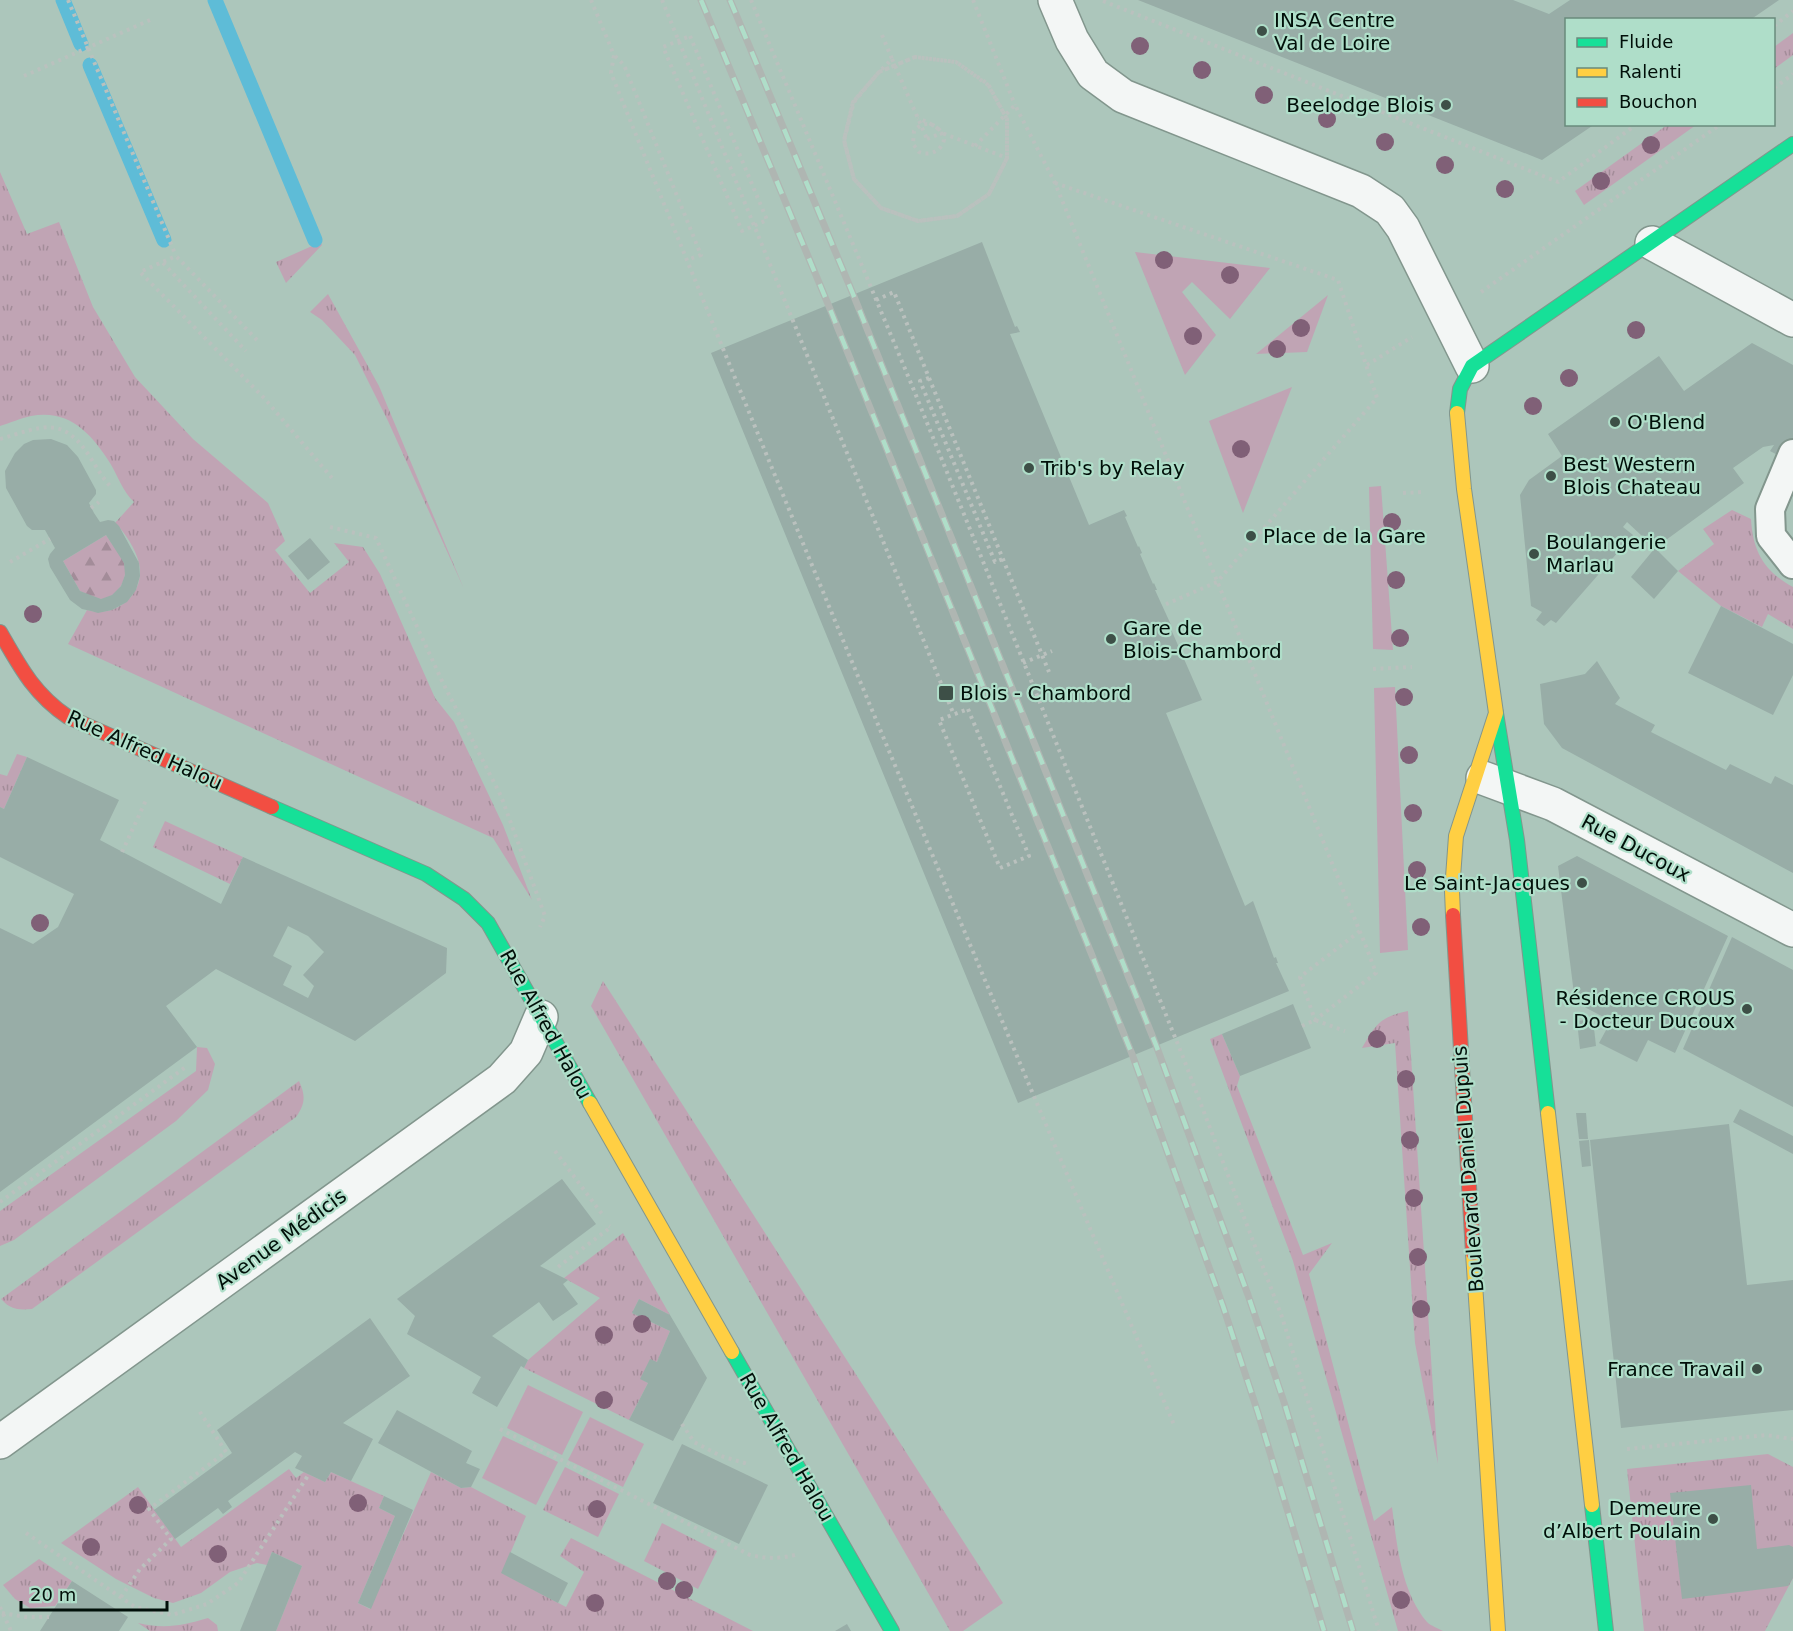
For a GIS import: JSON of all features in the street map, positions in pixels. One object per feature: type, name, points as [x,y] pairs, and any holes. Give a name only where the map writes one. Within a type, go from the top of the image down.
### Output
[{"type":"main road","points":[[1606,1631],[1517,840],[1496,713],[1464,489],[1457,408],[1460,389],[1472,366],[1793,144]]},
{"type":"main road","name":"Rue Alfred Halou","points":[[0,632],[32,688],[49,705],[68,717],[426,874],[464,899],[488,923],[892,1631]]},
{"type":"main road","name":"Boulevard Daniel Dupuis","points":[[1496,713],[1456,836],[1452,891],[1456,987],[1498,1631]]},
{"type":"street","points":[[1055,0],[1072,40],[1093,74],[1122,96],[1361,190],[1390,210],[1403,228],[1472,366]]},
{"type":"street","points":[[1652,243],[1793,320]]},
{"type":"street","name":"Rue Ducoux","points":[[1476,775],[1553,804],[1793,930]]},
{"type":"street","name":"Avenue Médicis","points":[[0,1442],[502,1079],[526,1052],[540,1017]]},
{"type":"lane","points":[[1793,454],[1770,509],[1771,536],[1793,564]]},
{"type":"path","points":[[68,0],[176,256],[257,340]]},
{"type":"path","points":[[591,0],[614,56],[624,65],[701,255],[687,260]]},
{"type":"path","points":[[662,0],[954,715]]},
{"type":"path","points":[[751,0],[942,461],[1183,1057],[1282,1317],[1379,1631]]},
{"type":"path","points":[[973,0],[1016,105],[1055,183],[1376,973],[1314,1020],[1302,1026]]},
{"type":"path","points":[[1100,0],[1558,182],[1634,126]]},
{"type":"path","points":[[1775,24],[1793,11]]},
{"type":"path","points":[[24,76],[150,20]]},
{"type":"path","points":[[882,35],[927,140],[940,131]]},
{"type":"path","points":[[690,36],[767,220],[742,231],[663,47],[677,41],[690,36]]},
{"type":"path","points":[[614,56],[611,73],[687,260],[1037,1104],[1175,1427]]},
{"type":"path","points":[[844,140],[854,102],[879,72],[915,57],[956,62],[988,85],[1007,119],[1007,158],[989,194],[957,216],[918,221],[881,208],[854,179],[844,141],[853,102]]},
{"type":"path","points":[[854,179],[844,140],[853,102],[892,60]]},
{"type":"path","points":[[1775,87],[1793,74]]},
{"type":"path","points":[[975,146],[1016,105]]},
{"type":"path","points":[[918,118],[940,131],[1007,158]]},
{"type":"path","points":[[931,124],[923,125],[914,131],[913,144],[919,152],[933,153],[943,144],[940,131]]},
{"type":"path","points":[[1494,284],[1718,126]]},
{"type":"path","points":[[1055,183],[1338,280],[1377,398],[1217,582],[1162,606]]},
{"type":"path","points":[[176,256],[140,272],[265,399],[332,478]]},
{"type":"path","points":[[163,263],[246,351]]},
{"type":"path","points":[[876,300],[894,292],[1049,672]]},
{"type":"path","points":[[929,378],[920,381],[951,457],[995,562],[1003,559]]},
{"type":"path","points":[[0,439],[47,426],[65,430],[79,442],[111,488]]},
{"type":"path","points":[[942,461],[951,457]]},
{"type":"path","points":[[92,508],[99,502]]},
{"type":"path","points":[[330,527],[376,538],[442,683],[501,796],[545,915],[538,931]]},
{"type":"path","points":[[10,562],[50,539]]},
{"type":"path","points":[[1023,663],[1052,651]]},
{"type":"path","points":[[1373,669],[1412,667]]},
{"type":"path","points":[[968,709],[1029,856],[1000,868],[939,720],[954,715],[968,709]]},
{"type":"path","points":[[122,852],[141,810]]},
{"type":"path","points":[[1314,1020],[1300,977],[1360,932]]},
{"type":"path","points":[[1314,1020],[1346,1031]]},
{"type":"path","points":[[0,1202],[187,1066]]},
{"type":"path","points":[[555,1151],[611,1227],[558,1267]]},
{"type":"path","points":[[120,1597],[140,1569],[171,1539],[149,1509],[226,1452],[198,1409]]},
{"type":"path","points":[[682,1424],[694,1442],[721,1456],[747,1464]]},
{"type":"path","points":[[500,1429],[750,1555],[765,1559],[785,1558]]},
{"type":"path","points":[[1624,1449],[1766,1435],[1793,1439]]},
{"type":"path","points":[[26,1533],[135,1606],[172,1615],[207,1604],[238,1583],[309,1474]]},
{"type":"path","points":[[0,1607],[11,1631]]},
{"type":"path","points":[[3,1613],[25,1617],[49,1617]]},
{"type":"green space","points":[[210,0],[221,0],[322,245],[286,283],[276,262],[312,246]]},
{"type":"green space","points":[[1793,33],[1793,55],[1775,68],[1775,46]]},
{"type":"green space","points":[[1666,126],[1695,126],[1584,205],[1575,191]]},
{"type":"green space","points":[[0,172],[27,234],[59,222],[93,307],[135,377],[193,439],[268,503],[285,541],[275,550],[310,593],[349,562],[334,543],[363,547],[380,574],[435,698],[454,722],[503,825],[532,900],[493,838],[68,644],[87,610],[98,612],[118,607],[126,602],[138,585],[140,574],[138,558],[126,536],[115,523],[134,502],[95,442],[87,433],[68,420],[57,416],[31,416],[0,426]]},
{"type":"green space","points":[[1135,252],[1270,268],[1230,319],[1192,282],[1182,292],[1216,335],[1185,375]]},
{"type":"green space","points":[[328,294],[379,386],[464,589],[388,421],[355,355],[322,320],[310,312]]},
{"type":"green space","points":[[1328,295],[1307,352],[1256,354]]},
{"type":"green space","points":[[1292,387],[1243,513],[1209,421]]},
{"type":"green space","points":[[1381,486],[1393,650],[1373,649],[1369,487]]},
{"type":"green space","points":[[1732,510],[1751,519],[1754,541],[1762,559],[1774,574],[1793,587],[1793,629],[1768,614],[1762,627],[1721,606],[1678,571],[1714,544],[1703,529]]},
{"type":"green space","points":[[106,535],[124,563],[125,575],[121,586],[113,595],[99,599],[80,591],[63,561]]},
{"type":"green space","points":[[1395,687],[1408,950],[1380,953],[1374,688]]},
{"type":"green space","points":[[17,754],[27,757],[4,809],[0,807],[0,774],[7,776]]},
{"type":"green space","points":[[165,821],[243,857],[230,884],[153,847]]},
{"type":"green space","points":[[603,981],[1003,1603],[963,1631],[950,1631],[591,1006]]},
{"type":"green space","points":[[1408,1011],[1438,1464],[1415,1343],[1395,1043],[1362,1048],[1380,1023],[1391,1016]]},
{"type":"green space","points":[[1222,1034],[1240,1076],[1237,1086],[1303,1255],[1332,1243],[1309,1274],[1374,1521],[1392,1507],[1402,1567],[1411,1596],[1427,1622],[1443,1631],[1398,1631],[1293,1261],[1210,1039]]},
{"type":"green space","points":[[197,1047],[207,1048],[215,1064],[208,1090],[176,1121],[14,1240],[0,1246],[0,1211],[196,1071]]},
{"type":"green space","points":[[299,1081],[304,1100],[296,1117],[32,1309],[15,1308],[1,1299]]},
{"type":"green space","points":[[623,1233],[670,1315],[639,1299],[632,1313],[670,1331],[657,1362],[641,1379],[648,1383],[629,1420],[524,1368],[528,1360],[600,1298],[564,1278]]},
{"type":"green space","points":[[528,1385],[583,1412],[562,1455],[507,1428]]},
{"type":"green space","points":[[590,1417],[644,1444],[623,1487],[568,1460]]},
{"type":"green space","points":[[503,1436],[558,1462],[536,1505],[482,1478]]},
{"type":"green space","points":[[1768,1454],[1793,1467],[1793,1578],[1765,1631],[1644,1631],[1627,1469]]},
{"type":"green space","points":[[565,1467],[619,1494],[598,1537],[543,1510]]},
{"type":"green space","points":[[289,1469],[296,1478],[304,1472],[325,1482],[331,1472],[384,1496],[379,1508],[395,1516],[358,1603],[370,1609],[431,1472],[461,1488],[471,1487],[526,1516],[502,1573],[566,1607],[584,1572],[560,1556],[571,1538],[753,1631],[276,1631],[302,1566],[272,1552],[267,1565],[257,1563],[230,1572],[201,1593],[173,1603],[154,1598],[116,1579],[61,1543],[138,1487],[181,1547]]},
{"type":"green space","points":[[662,1523],[717,1551],[698,1589],[644,1561]]},
{"type":"green space","points":[[39,1559],[72,1581],[55,1606],[30,1608],[15,1599],[3,1585]]},
{"type":"green space","points":[[208,1618],[217,1625],[218,1631],[150,1631],[138,1623],[173,1626]]},
{"type":"building","points":[[1138,0],[1513,0],[1549,14],[1570,0],[1779,0],[1753,18],[1565,18],[1565,126],[1592,126],[1542,160]]},
{"type":"building","points":[[982,242],[1015,327],[1017,326],[1020,332],[1010,334],[1089,525],[1124,510],[1127,516],[1125,517],[1142,553],[1140,554],[1202,700],[1166,713],[1245,906],[1253,901],[1289,991],[1018,1103],[711,353]]},
{"type":"building","points":[[1752,343],[1793,365],[1793,463],[1770,451],[1774,445],[1763,447],[1733,468],[1744,483],[1655,548],[1627,522],[1623,527],[1633,535],[1556,623],[1551,620],[1544,626],[1536,620],[1542,612],[1531,606],[1520,495],[1529,480],[1562,456],[1548,434],[1659,356],[1684,391]]},
{"type":"building","points":[[51,439],[67,445],[78,457],[96,490],[96,494],[89,503],[94,513],[100,522],[114,521],[119,526],[139,563],[140,576],[136,590],[127,602],[112,610],[98,613],[82,609],[70,600],[50,567],[48,559],[55,548],[45,530],[32,530],[27,526],[6,488],[5,471],[15,453],[24,444],[33,440]],"holes":[[[106,535],[124,563],[125,575],[121,586],[112,595],[101,599],[80,591],[63,561]]]},
{"type":"building","points":[[310,538],[330,562],[308,580],[288,556]]},
{"type":"building","points":[[1655,548],[1678,571],[1654,599],[1631,577]]},
{"type":"building","points":[[1721,606],[1793,644],[1793,675],[1773,715],[1688,673]]},
{"type":"building","points":[[1597,661],[1620,698],[1615,704],[1655,725],[1651,732],[1726,770],[1730,764],[1771,784],[1775,776],[1793,785],[1793,873],[1562,748],[1544,724],[1540,684],[1585,674]]},
{"type":"building","points":[[27,757],[119,800],[100,840],[221,904],[243,857],[447,948],[446,973],[355,1041],[216,969],[166,1006],[197,1047],[0,1192],[0,928],[33,944],[58,927],[74,894],[0,857],[0,807],[4,809]],"holes":[[[288,926],[308,936],[324,952],[303,975],[314,986],[308,998],[283,985],[292,966],[273,956]]]},
{"type":"building","points":[[1577,856],[1728,936],[1675,1053],[1648,1040],[1637,1062],[1599,1043],[1611,1021],[1575,1002],[1558,866]]},
{"type":"building","name":"Résidence CROUS - Docteur Ducoux","points":[[1732,937],[1793,970],[1793,1107],[1683,1049]]},
{"type":"building","points":[[1293,1004],[1311,1048],[1240,1076],[1222,1034]]},
{"type":"building","points":[[1593,1019],[1596,1046],[1580,1049],[1577,1021]]},
{"type":"building","points":[[1740,1109],[1793,1136],[1793,1154],[1733,1122]]},
{"type":"building","points":[[1576,1113],[1586,1113],[1588,1139],[1579,1139]]},
{"type":"building","points":[[1729,1124],[1747,1285],[1793,1280],[1793,1410],[1621,1428],[1590,1140]]},
{"type":"building","points":[[1589,1140],[1591,1166],[1582,1167],[1579,1141]]},
{"type":"building","points":[[562,1179],[596,1224],[540,1266],[568,1280],[563,1284],[578,1304],[553,1321],[539,1302],[492,1336],[528,1360],[524,1368],[521,1366],[497,1407],[472,1393],[481,1377],[407,1334],[415,1316],[397,1299]]},
{"type":"building","points":[[639,1299],[670,1315],[707,1378],[673,1441],[629,1420],[648,1383],[640,1379],[650,1359],[657,1362],[670,1331],[632,1313]]},
{"type":"building","points":[[370,1318],[410,1376],[343,1423],[373,1439],[351,1481],[331,1472],[325,1482],[295,1468],[302,1456],[295,1452],[228,1501],[232,1507],[223,1514],[218,1508],[175,1539],[154,1510],[232,1453],[217,1430]]},
{"type":"building","points":[[397,1410],[472,1451],[466,1463],[480,1469],[471,1487],[461,1488],[378,1443]]},
{"type":"building","points":[[682,1444],[768,1485],[739,1544],[653,1503]]},
{"type":"building","name":"Demeure d’Albert Poulain","points":[[1751,1485],[1757,1549],[1789,1545],[1793,1547],[1793,1578],[1788,1586],[1682,1599],[1670,1493]]},
{"type":"building","points":[[384,1496],[413,1510],[371,1609],[358,1603],[395,1516],[379,1508]]},
{"type":"building","points":[[272,1552],[302,1566],[276,1631],[240,1631]]},
{"type":"building","points":[[510,1552],[568,1583],[558,1603],[501,1573]]},
{"type":"building","points":[[72,1581],[128,1617],[119,1631],[40,1631]]},
{"type":"building","points":[[847,1624],[851,1631],[835,1631]]},
{"type":"waterway","points":[[63,0],[81,44]]},
{"type":"waterway","points":[[215,0],[315,240]]},
{"type":"waterway","points":[[90,65],[164,240]]},
{"type":"railway","points":[[701,0],[828,304],[1132,1054],[1223,1306],[1324,1631]]},
{"type":"railway","points":[[730,0],[853,294],[1156,1045],[1248,1295],[1284,1402],[1353,1631]]},
{"type":"traffic: fast","points":[[1457,413],[1460,389],[1472,366],[1793,144]]},
{"type":"traffic: fast","points":[[1496,713],[1517,840],[1548,1113]]},
{"type":"traffic: fast","points":[[272,807],[426,874],[464,899],[488,923],[590,1103]]},
{"type":"traffic: fast","points":[[732,1352],[892,1631]]},
{"type":"traffic: fast","points":[[1592,1505],[1606,1631]]},
{"type":"traffic: slow","points":[[1453,915],[1452,891],[1456,836],[1496,713],[1464,489],[1457,413]]},
{"type":"traffic: slow","points":[[590,1103],[732,1352]]},
{"type":"traffic: slow","points":[[1548,1113],[1592,1505]]},
{"type":"traffic: slow","points":[[1473,1253],[1498,1631]]},
{"type":"traffic: jam","points":[[0,632],[21,668],[37,689],[68,717],[272,807]]},
{"type":"traffic: jam","points":[[1453,915],[1473,1253]]},
{"type":"place","name":"INSA Centre Val de Loire","points":[[1262,31]]},
{"type":"place","name":"Beelodge Blois","points":[[1446,105]]},
{"type":"place","name":"O'Blend","points":[[1615,422]]},
{"type":"place","name":"Trib's by Relay","points":[[1029,468]]},
{"type":"place","name":"Best Western Blois Chateau","points":[[1551,476]]},
{"type":"place","name":"Place de la Gare","points":[[1251,536]]},
{"type":"place","name":"Boulangerie Marlau","points":[[1534,554]]},
{"type":"place","name":"Gare de Blois-Chambord","points":[[1111,639]]},
{"type":"place","name":"Blois - Chambord","points":[[946,693]]},
{"type":"place","name":"Le Saint-Jacques","points":[[1582,883]]},
{"type":"place","name":"Résidence CROUS - Docteur Ducoux","points":[[1747,1009]]},
{"type":"place","name":"France Travail","points":[[1757,1369]]},
{"type":"place","name":"Demeure d’Albert Poulain","points":[[1713,1519]]}]
